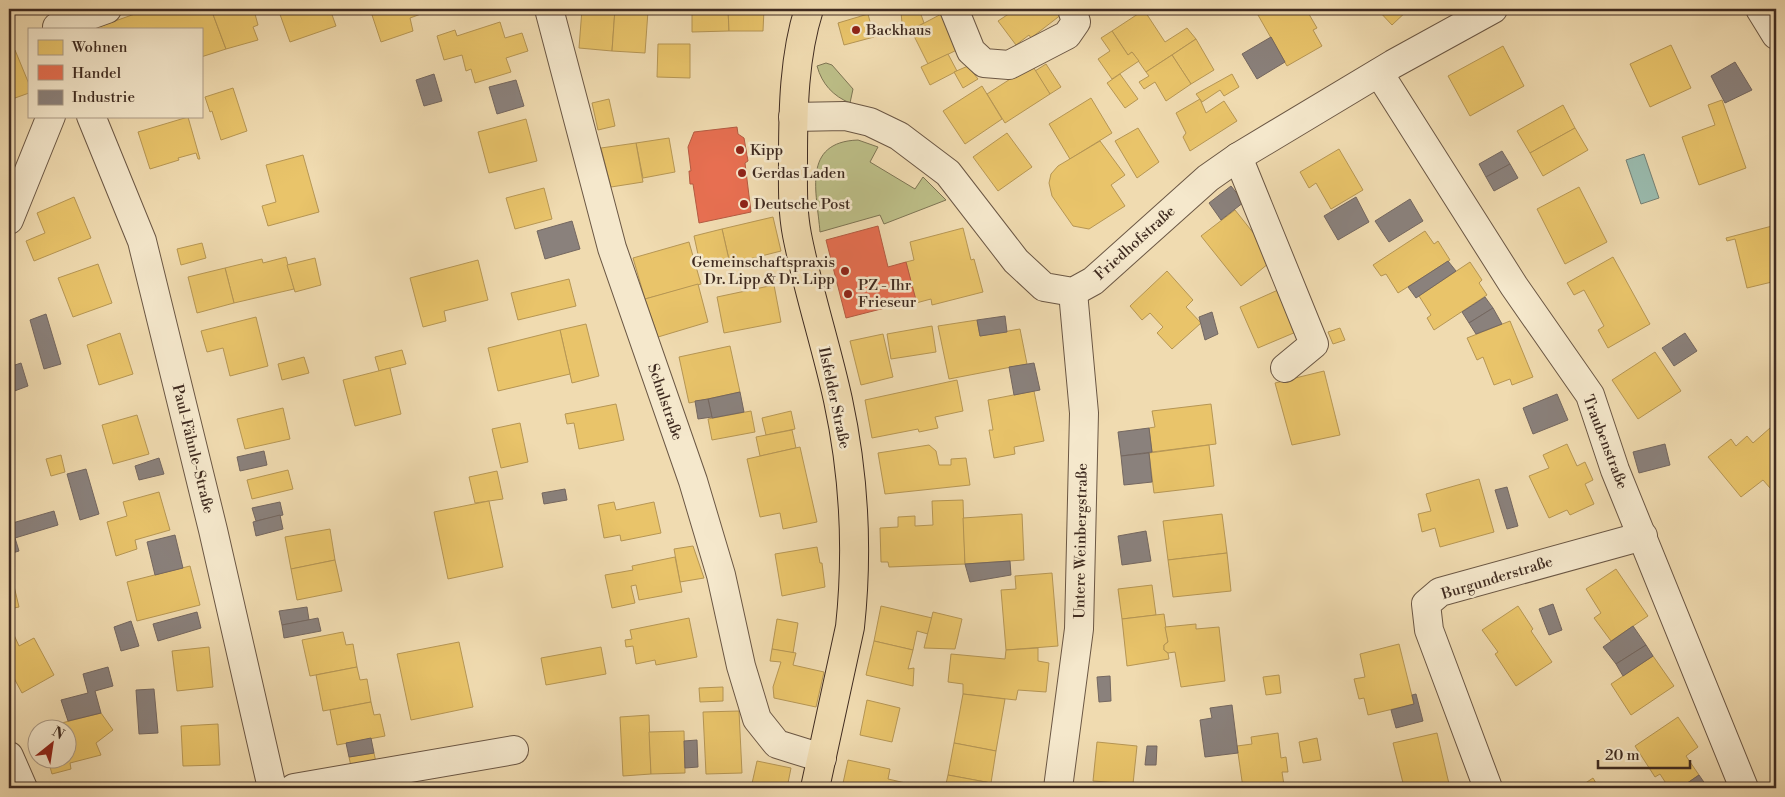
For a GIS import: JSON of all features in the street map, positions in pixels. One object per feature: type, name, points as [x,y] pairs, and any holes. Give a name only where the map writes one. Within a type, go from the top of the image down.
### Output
[{"type":"main road","name":"Ilsfelder Straße","points":[[809,9],[800,42],[793,117],[792,204],[796,233],[807,281],[838,400],[849,473],[854,530],[853,601],[850,627],[815,788]]},
{"type":"street","points":[[56,21],[107,9]]},
{"type":"street","name":"Schulstraße","points":[[550,9],[612,248],[693,481],[721,576],[741,666],[757,720],[777,744],[822,758]]},
{"type":"street","points":[[954,9],[971,51],[984,63],[1009,65],[1067,35],[1076,22],[1072,9]]},
{"type":"street","name":"Friedhofstraße","points":[[1073,292],[1093,281],[1208,178],[1238,157],[1493,9]]},
{"type":"street","points":[[1760,9],[1776,35]]},
{"type":"street","name":"Traubenstraße","points":[[1380,73],[1514,286],[1590,395],[1615,470],[1744,788]]},
{"type":"street","points":[[793,117],[844,116],[870,122],[899,136],[948,173],[1016,261],[1044,287],[1073,292]]},
{"type":"street","points":[[9,220],[50,118]]},
{"type":"street","name":"Paul-Fähnle-Straße","points":[[92,118],[142,240],[272,788]]},
{"type":"street","points":[[1238,157],[1314,344],[1285,368]]},
{"type":"street","name":"Untere Weinbergstraße","points":[[1058,788],[1080,629],[1084,412],[1073,292]]},
{"type":"street","name":"Burgunderstraße","points":[[1488,788],[1429,630],[1426,604],[1440,592],[1643,536]]},
{"type":"street","points":[[294,788],[514,750]]},
{"type":"street","points":[[9,756],[23,788]]},
{"type":"green space","points":[[826,63],[832,65],[853,89],[850,103],[838,97],[825,84],[817,66]]},
{"type":"green space","points":[[858,140],[878,147],[870,162],[915,189],[923,177],[946,200],[884,224],[880,215],[820,232],[816,172],[820,160],[828,150],[840,143]]},
{"type":"shaded area","points":[[1644,154],[1659,198],[1641,204],[1626,160]]},
{"type":"building: Wohnen","points":[[149,9],[211,9],[226,49],[202,57],[202,28],[98,27]]},
{"type":"building: Wohnen","points":[[211,9],[259,9],[260,13],[255,14],[258,25],[253,27],[258,40],[226,49]]},
{"type":"building: Wohnen","points":[[278,9],[330,9],[336,26],[290,42]]},
{"type":"building: Wohnen","points":[[370,9],[429,9],[429,11],[410,18],[413,31],[381,42]]},
{"type":"building: Wohnen","points":[[582,9],[615,9],[612,51],[579,48]]},
{"type":"building: Wohnen","points":[[615,9],[648,11],[645,53],[612,51]]},
{"type":"building: Wohnen","points":[[692,9],[728,9],[729,31],[692,32]]},
{"type":"building: Wohnen","points":[[728,9],[764,9],[763,31],[729,31]]},
{"type":"building: Wohnen","points":[[919,9],[924,23],[903,34],[901,12]]},
{"type":"building: Wohnen","points":[[1012,9],[1064,9],[1066,11],[1031,38],[1029,35],[1016,45],[998,21],[1010,13],[1009,11]]},
{"type":"building: Wohnen","points":[[1269,9],[1306,9],[1317,28],[1313,30],[1322,46],[1287,66],[1258,15]]},
{"type":"building: Wohnen","points":[[1377,9],[1409,9],[1392,25]]},
{"type":"building: Wohnen","points":[[1144,10],[1165,42],[1187,28],[1196,39],[1146,72],[1132,52],[1128,55],[1112,31]]},
{"type":"building: Wohnen","points":[[947,11],[965,46],[928,64],[911,30]]},
{"type":"building: Wohnen","name":"Backhaus","points":[[868,14],[874,37],[844,45],[838,23]]},
{"type":"building: Wohnen","points":[[500,22],[505,38],[522,33],[528,51],[506,58],[511,72],[475,83],[471,69],[466,71],[462,55],[444,60],[437,36],[455,30],[457,36]]},
{"type":"building: Wohnen","points":[[1112,31],[1128,55],[1132,52],[1139,61],[1112,79],[1098,59],[1110,51],[1101,38]]},
{"type":"building: Wohnen","points":[[1196,39],[1214,70],[1191,84],[1172,55]]},
{"type":"building: Wohnen","points":[[658,44],[690,44],[690,78],[657,77]]},
{"type":"building: Wohnen","points":[[1671,45],[1691,88],[1650,107],[1630,64]]},
{"type":"building: Wohnen","points":[[1503,46],[1524,86],[1470,116],[1448,76]]},
{"type":"building: Wohnen","points":[[15,50],[28,82],[28,93],[15,98],[13,93],[9,95],[9,52]]},
{"type":"building: Wohnen","points":[[948,54],[957,71],[930,85],[921,67]]},
{"type":"building: Wohnen","points":[[1172,55],[1191,84],[1166,101],[1155,82],[1144,89],[1139,82],[1149,76],[1146,72]]},
{"type":"building: Wohnen","points":[[1046,64],[1061,87],[1050,94],[1035,71]]},
{"type":"building: Wohnen","points":[[1032,65],[1050,94],[1005,123],[987,94]]},
{"type":"building: Wohnen","points":[[968,66],[978,79],[963,88],[954,72]]},
{"type":"building: Wohnen","points":[[1120,74],[1138,99],[1125,108],[1107,83]]},
{"type":"building: Wohnen","points":[[1232,74],[1239,87],[1224,96],[1220,90],[1202,102],[1196,94]]},
{"type":"building: Wohnen","points":[[982,86],[1002,119],[965,144],[943,111]]},
{"type":"building: Wohnen","points":[[233,88],[247,131],[221,140],[212,111],[210,112],[205,97]]},
{"type":"building: Wohnen","points":[[1091,98],[1112,133],[1070,159],[1049,124]]},
{"type":"building: Wohnen","points":[[609,99],[615,126],[598,130],[592,103]]},
{"type":"building: Wohnen","points":[[1200,99],[1206,113],[1224,101],[1237,121],[1190,151],[1183,137],[1186,133],[1176,113]]},
{"type":"building: Wohnen","points":[[1722,100],[1746,168],[1699,185],[1682,137],[1715,125],[1708,105]]},
{"type":"building: Wohnen","points":[[1563,105],[1575,128],[1530,153],[1517,131]]},
{"type":"building: Wohnen","points":[[188,118],[200,159],[198,159],[196,153],[150,169],[138,132]]},
{"type":"building: Wohnen","points":[[526,119],[537,161],[489,173],[478,132]]},
{"type":"building: Wohnen","points":[[1138,128],[1159,162],[1137,178],[1115,141]]},
{"type":"building: Wohnen","points":[[1575,128],[1588,150],[1543,176],[1530,153]]},
{"type":"building: Wohnen","points":[[1007,133],[1032,167],[998,191],[973,157]]},
{"type":"building: Wohnen","points":[[669,138],[675,172],[643,178],[636,143]]},
{"type":"building: Wohnen","points":[[1100,141],[1125,175],[1111,185],[1125,206],[1089,229],[1073,226],[1052,196],[1049,183],[1051,174],[1058,166]]},
{"type":"building: Wohnen","points":[[636,143],[643,182],[611,187],[601,148]]},
{"type":"building: Wohnen","points":[[1339,149],[1363,190],[1331,209],[1316,183],[1309,188],[1300,172]]},
{"type":"building: Wohnen","points":[[303,155],[319,212],[268,226],[262,206],[276,202],[266,165]]},
{"type":"building: Wohnen","points":[[1579,187],[1607,242],[1565,264],[1537,209]]},
{"type":"building: Wohnen","points":[[544,188],[552,219],[515,229],[506,198]]},
{"type":"building: Wohnen","points":[[74,197],[91,238],[34,261],[26,241],[45,233],[37,213]]},
{"type":"building: Wohnen","points":[[1235,210],[1274,259],[1241,286],[1201,236]]},
{"type":"building: Wohnen","points":[[773,217],[781,251],[730,264],[722,229]]},
{"type":"building: Wohnen","points":[[1776,225],[1776,281],[1747,288],[1735,239],[1727,241],[1726,238]]},
{"type":"building: Wohnen","points":[[963,228],[971,260],[974,259],[983,292],[932,305],[931,299],[916,303],[906,262],[914,260],[910,242]]},
{"type":"building: Wohnen","points":[[722,229],[730,264],[699,259],[694,236]]},
{"type":"building: Wohnen","points":[[1425,231],[1434,244],[1438,241],[1450,260],[1398,293],[1386,274],[1381,276],[1373,265]]},
{"type":"building: Wohnen","points":[[689,242],[701,284],[645,299],[633,258]]},
{"type":"building: Wohnen","points":[[202,243],[206,258],[181,265],[177,249]]},
{"type":"building: Wohnen","points":[[286,257],[294,289],[234,303],[225,268],[262,259],[263,263]]},
{"type":"building: Wohnen","points":[[1613,257],[1650,324],[1608,348],[1598,330],[1604,326],[1584,290],[1574,295],[1567,283]]},
{"type":"building: Wohnen","points":[[315,258],[321,285],[295,292],[287,265]]},
{"type":"building: Wohnen","points":[[478,260],[488,300],[444,311],[446,321],[423,327],[410,278]]},
{"type":"building: Wohnen","points":[[1470,262],[1482,280],[1479,283],[1487,295],[1434,330],[1427,318],[1431,315],[1419,296]]},
{"type":"building: Wohnen","points":[[98,264],[112,303],[73,317],[58,278]]},
{"type":"building: Wohnen","points":[[225,268],[234,303],[197,313],[188,277]]},
{"type":"building: Wohnen","points":[[1167,271],[1193,300],[1186,307],[1201,323],[1172,349],[1157,333],[1163,327],[1150,313],[1142,320],[1130,306]]},
{"type":"building: Wohnen","points":[[569,279],[576,306],[518,320],[511,293]]},
{"type":"building: Wohnen","points":[[698,284],[708,322],[658,337],[645,299]]},
{"type":"building: Wohnen","points":[[774,285],[781,322],[724,333],[717,297]]},
{"type":"building: Wohnen","points":[[1278,290],[1296,332],[1258,348],[1240,307]]},
{"type":"building: Wohnen","points":[[256,317],[268,366],[230,376],[223,348],[207,352],[201,331]]},
{"type":"building: Wohnen","points":[[977,320],[980,336],[1020,329],[1027,364],[949,379],[938,326]]},
{"type":"building: Wohnen","points":[[1510,321],[1533,377],[1512,385],[1510,379],[1494,385],[1483,357],[1477,360],[1467,338]]},
{"type":"building: Wohnen","points":[[586,324],[599,376],[572,383],[560,330]]},
{"type":"building: Wohnen","points":[[932,326],[936,352],[891,359],[887,334]]},
{"type":"building: Wohnen","points":[[1340,328],[1345,340],[1333,344],[1328,332]]},
{"type":"building: Wohnen","points":[[560,330],[570,374],[498,391],[488,348]]},
{"type":"building: Wohnen","points":[[120,333],[133,374],[99,385],[87,345]]},
{"type":"building: Wohnen","points":[[883,334],[893,377],[861,385],[850,341]]},
{"type":"building: Wohnen","points":[[730,346],[740,392],[689,403],[679,357]]},
{"type":"building: Wohnen","points":[[402,350],[406,364],[379,371],[375,357]]},
{"type":"building: Wohnen","points":[[1655,352],[1681,391],[1638,419],[1612,380]]},
{"type":"building: Wohnen","points":[[304,357],[309,373],[282,380],[278,364]]},
{"type":"building: Wohnen","points":[[390,368],[401,414],[355,426],[343,380]]},
{"type":"building: Wohnen","points":[[1324,371],[1340,435],[1292,445],[1275,383]]},
{"type":"building: Wohnen","points":[[957,380],[963,411],[935,417],[938,428],[919,432],[918,429],[872,438],[865,400]]},
{"type":"building: Wohnen","points":[[1034,391],[1044,441],[1014,447],[1015,454],[994,458],[989,430],[993,430],[988,400]]},
{"type":"building: Wohnen","points":[[616,404],[624,440],[579,449],[574,423],[567,424],[565,414]]},
{"type":"building: Wohnen","points":[[1211,404],[1216,444],[1152,452],[1149,428],[1155,427],[1152,411]]},
{"type":"building: Wohnen","points":[[283,408],[290,439],[245,449],[237,419]]},
{"type":"building: Wohnen","points":[[751,411],[755,432],[712,440],[708,419]]},
{"type":"building: Wohnen","points":[[791,411],[795,429],[766,435],[762,418]]},
{"type":"building: Wohnen","points":[[137,415],[149,454],[113,464],[102,425]]},
{"type":"building: Wohnen","points":[[520,423],[528,462],[501,468],[492,429]]},
{"type":"building: Wohnen","points":[[1770,428],[1776,435],[1776,482],[1770,488],[1763,480],[1741,497],[1708,457],[1731,439],[1736,446],[1747,436],[1753,443]]},
{"type":"building: Wohnen","points":[[792,430],[796,448],[760,456],[756,437]]},
{"type":"building: Wohnen","points":[[1567,444],[1577,466],[1585,462],[1593,480],[1585,484],[1594,504],[1570,515],[1567,510],[1549,518],[1529,476],[1549,468],[1543,455]]},
{"type":"building: Wohnen","points":[[929,445],[936,451],[939,465],[951,465],[951,459],[966,458],[970,485],[885,494],[878,453]]},
{"type":"building: Wohnen","points":[[1209,445],[1214,486],[1154,493],[1149,453]]},
{"type":"building: Wohnen","points":[[800,447],[817,522],[783,529],[780,513],[760,517],[747,459]]},
{"type":"building: Wohnen","points":[[61,455],[65,472],[51,476],[46,459]]},
{"type":"building: Wohnen","points":[[288,470],[293,489],[252,499],[247,480]]},
{"type":"building: Wohnen","points":[[497,471],[503,499],[475,503],[469,477]]},
{"type":"building: Wohnen","points":[[1479,479],[1494,532],[1440,547],[1435,528],[1422,532],[1418,514],[1431,511],[1426,494]]},
{"type":"building: Wohnen","points":[[159,492],[170,530],[135,540],[137,549],[116,556],[107,522],[127,516],[123,502]]},
{"type":"building: Wohnen","points":[[963,500],[965,564],[889,567],[888,562],[881,562],[880,528],[898,527],[898,517],[915,516],[915,526],[933,525],[932,501]]},
{"type":"building: Wohnen","points":[[489,501],[503,567],[448,579],[434,512]]},
{"type":"building: Wohnen","points":[[614,502],[616,510],[654,502],[661,533],[621,541],[620,535],[604,538],[598,505]]},
{"type":"building: Wohnen","points":[[1022,514],[1024,560],[965,564],[963,518]]},
{"type":"building: Wohnen","points":[[1222,514],[1227,553],[1168,560],[1163,521]]},
{"type":"building: Wohnen","points":[[330,529],[335,560],[291,569],[285,537]]},
{"type":"building: Wohnen","points":[[693,546],[704,578],[680,582],[674,549]]},
{"type":"building: Wohnen","points":[[817,547],[820,563],[822,563],[825,587],[782,596],[775,554]]},
{"type":"building: Wohnen","points":[[1227,553],[1231,591],[1173,597],[1168,560]]},
{"type":"building: Wohnen","points":[[675,557],[682,592],[639,600],[636,585],[631,586],[635,603],[612,608],[605,575],[633,570],[632,566]]},
{"type":"building: Wohnen","points":[[335,560],[342,591],[297,600],[291,569]]},
{"type":"building: Wohnen","points":[[9,565],[19,607],[9,609]]},
{"type":"building: Wohnen","points":[[190,566],[200,605],[137,621],[127,582]]},
{"type":"building: Wohnen","points":[[1616,569],[1648,616],[1611,641],[1594,618],[1601,613],[1586,589]]},
{"type":"building: Wohnen","points":[[1052,573],[1058,646],[1006,650],[1001,590],[1016,589],[1015,576]]},
{"type":"building: Wohnen","points":[[1152,585],[1156,615],[1122,619],[1118,589]]},
{"type":"building: Wohnen","points":[[881,606],[932,618],[928,634],[917,631],[913,650],[874,641]]},
{"type":"building: Wohnen","points":[[1518,606],[1533,629],[1531,631],[1552,662],[1516,686],[1495,654],[1498,652],[1482,630]]},
{"type":"building: Wohnen","points":[[933,612],[962,619],[955,649],[924,648]]},
{"type":"building: Wohnen","points":[[1164,614],[1168,642],[1164,645],[1164,650],[1168,653],[1169,659],[1127,666],[1122,619]]},
{"type":"building: Wohnen","points":[[689,618],[697,657],[656,665],[655,660],[636,664],[633,646],[626,647],[625,640],[632,639],[630,630]]},
{"type":"building: Wohnen","points":[[777,619],[798,623],[793,653],[772,649]]},
{"type":"building: Wohnen","points":[[1196,624],[1196,629],[1219,627],[1225,681],[1181,687],[1175,652],[1168,653],[1164,650],[1164,645],[1168,642],[1165,627]]},
{"type":"building: Wohnen","points":[[343,632],[346,645],[353,644],[357,667],[310,676],[302,640]]},
{"type":"building: Wohnen","points":[[14,635],[19,646],[34,638],[54,675],[22,693],[9,669],[9,638]]},
{"type":"building: Wohnen","points":[[874,641],[913,650],[908,669],[914,668],[913,686],[866,675]]},
{"type":"building: Wohnen","points":[[459,642],[473,707],[411,720],[397,654]]},
{"type":"building: Wohnen","points":[[1399,644],[1414,704],[1368,715],[1364,698],[1359,699],[1354,679],[1365,677],[1360,654]]},
{"type":"building: Wohnen","points":[[209,647],[213,687],[177,691],[172,651]]},
{"type":"building: Wohnen","points":[[601,647],[606,674],[546,685],[541,658]]},
{"type":"building: Wohnen","points":[[1038,648],[1038,661],[1049,663],[1046,692],[1018,690],[1016,700],[963,694],[963,684],[948,682],[951,654],[1005,659],[1006,650]]},
{"type":"building: Wohnen","points":[[772,649],[796,653],[793,665],[824,672],[816,707],[774,698],[773,687],[781,662],[770,661]]},
{"type":"building: Wohnen","points":[[1653,656],[1674,686],[1631,715],[1611,684]]},
{"type":"building: Wohnen","points":[[357,667],[360,680],[367,679],[371,702],[323,711],[316,675]]},
{"type":"building: Wohnen","points":[[1279,675],[1281,693],[1266,695],[1263,677]]},
{"type":"building: Wohnen","points":[[723,687],[723,701],[700,702],[699,688]]},
{"type":"building: Wohnen","points":[[963,694],[1005,699],[996,751],[954,743]]},
{"type":"building: Wohnen","points":[[867,700],[900,708],[892,742],[860,735]]},
{"type":"building: Wohnen","points":[[371,702],[374,715],[380,714],[385,736],[337,745],[330,710]]},
{"type":"building: Wohnen","points":[[739,711],[742,773],[706,774],[703,712]]},
{"type":"building: Wohnen","points":[[101,713],[113,730],[96,743],[101,755],[78,761],[78,720],[73,720]]},
{"type":"building: Wohnen","points":[[649,715],[651,774],[623,776],[620,717]]},
{"type":"building: Wohnen","points":[[1678,717],[1698,747],[1686,756],[1699,775],[1680,788],[1669,788],[1660,774],[1655,777],[1635,746]]},
{"type":"building: Wohnen","points":[[218,724],[220,765],[183,766],[181,726]]},
{"type":"building: Wohnen","points":[[684,731],[685,773],[651,774],[649,732]]},
{"type":"building: Wohnen","points":[[1278,733],[1281,758],[1286,757],[1288,772],[1282,772],[1284,785],[1243,788],[1237,746],[1252,744],[1251,737]]},
{"type":"building: Wohnen","points":[[1437,733],[1450,788],[1397,788],[1396,785],[1403,783],[1393,743]]},
{"type":"building: Wohnen","points":[[1317,738],[1321,760],[1303,763],[1299,742]]},
{"type":"building: Wohnen","points":[[1097,742],[1137,746],[1133,784],[1093,781]]},
{"type":"building: Wohnen","points":[[954,743],[996,751],[991,783],[948,775]]},
{"type":"building: Wohnen","points":[[374,753],[377,767],[352,771],[349,757]]},
{"type":"building: Wohnen","points":[[848,760],[890,769],[888,779],[910,784],[909,788],[842,788]]},
{"type":"building: Wohnen","points":[[757,761],[791,768],[787,788],[751,788]]},
{"type":"building: Wohnen","points":[[51,770],[67,770],[52,774]]},
{"type":"building: Wohnen","points":[[948,775],[991,783],[990,788],[945,788]]},
{"type":"building: Wohnen","points":[[1593,778],[1599,788],[1578,788]]},
{"type":"building: Wohnen","points":[[1288,784],[1288,788],[1254,788],[1284,785]]},
{"type":"building: Handel","points":[[737,127],[738,134],[744,138],[748,161],[745,163],[751,212],[699,223],[693,184],[690,184],[689,171],[691,171],[688,147],[694,132]]},
{"type":"building: Handel","points":[[878,226],[888,267],[906,262],[916,300],[846,318],[826,240]]},
{"type":"building: Industrie","points":[[1271,37],[1285,62],[1257,79],[1242,54]]},
{"type":"building: Industrie","points":[[1735,62],[1752,90],[1725,103],[1711,76]]},
{"type":"building: Industrie","points":[[434,74],[442,101],[424,106],[416,80]]},
{"type":"building: Industrie","points":[[516,80],[524,106],[497,114],[489,87]]},
{"type":"building: Industrie","points":[[1502,151],[1510,164],[1486,177],[1479,164]]},
{"type":"building: Industrie","points":[[1510,164],[1518,178],[1494,191],[1486,177]]},
{"type":"building: Industrie","points":[[1231,186],[1244,202],[1221,220],[1209,203]]},
{"type":"building: Industrie","points":[[1356,197],[1369,222],[1338,240],[1324,216]]},
{"type":"building: Industrie","points":[[1410,199],[1423,221],[1389,242],[1375,221]]},
{"type":"building: Industrie","points":[[572,221],[580,249],[545,259],[537,231]]},
{"type":"building: Industrie","points":[[1448,261],[1456,271],[1416,298],[1408,287]]},
{"type":"building: Industrie","points":[[1485,297],[1493,308],[1469,323],[1462,312]]},
{"type":"building: Industrie","points":[[1493,308],[1502,324],[1476,334],[1469,323]]},
{"type":"building: Industrie","points":[[1212,312],[1218,334],[1205,340],[1199,317]]},
{"type":"building: Industrie","points":[[46,314],[61,364],[44,369],[30,320]]},
{"type":"building: Industrie","points":[[1005,316],[1007,332],[980,336],[977,320]]},
{"type":"building: Industrie","points":[[1685,333],[1697,351],[1674,366],[1662,348]]},
{"type":"building: Industrie","points":[[21,363],[28,386],[9,393],[9,367]]},
{"type":"building: Industrie","points":[[1034,363],[1040,390],[1014,395],[1009,367]]},
{"type":"building: Industrie","points":[[740,392],[744,412],[712,418],[708,399]]},
{"type":"building: Industrie","points":[[1557,394],[1568,420],[1533,434],[1523,408]]},
{"type":"building: Industrie","points":[[708,399],[712,417],[698,419],[695,401]]},
{"type":"building: Industrie","points":[[1149,428],[1152,452],[1121,456],[1118,432]]},
{"type":"building: Industrie","points":[[1665,444],[1670,465],[1639,473],[1633,452]]},
{"type":"building: Industrie","points":[[264,451],[267,465],[240,471],[237,457]]},
{"type":"building: Industrie","points":[[1149,453],[1152,482],[1124,485],[1121,456]]},
{"type":"building: Industrie","points":[[159,458],[164,474],[139,480],[135,466]]},
{"type":"building: Industrie","points":[[86,469],[99,514],[80,520],[67,474]]},
{"type":"building: Industrie","points":[[1507,487],[1518,526],[1507,529],[1495,490]]},
{"type":"building: Industrie","points":[[565,489],[567,500],[544,504],[542,493]]},
{"type":"building: Industrie","points":[[280,502],[283,515],[256,521],[252,508]]},
{"type":"building: Industrie","points":[[54,511],[58,525],[15,538],[19,551],[9,554],[9,524]]},
{"type":"building: Industrie","points":[[280,515],[283,529],[256,536],[253,522]]},
{"type":"building: Industrie","points":[[1146,531],[1151,561],[1122,565],[1118,536]]},
{"type":"building: Industrie","points":[[175,535],[183,568],[155,575],[147,542]]},
{"type":"building: Industrie","points":[[1010,561],[1011,575],[970,582],[965,564]]},
{"type":"building: Industrie","points":[[1553,604],[1562,630],[1549,635],[1539,609]]},
{"type":"building: Industrie","points":[[307,607],[309,620],[282,625],[279,611]]},
{"type":"building: Industrie","points":[[197,612],[201,628],[158,641],[153,624]]},
{"type":"building: Industrie","points":[[318,618],[321,631],[284,638],[282,625]]},
{"type":"building: Industrie","points":[[131,621],[139,646],[121,651],[114,627]]},
{"type":"building: Industrie","points":[[1633,626],[1646,645],[1616,664],[1603,647]]},
{"type":"building: Industrie","points":[[1646,645],[1653,656],[1623,676],[1616,664]]},
{"type":"building: Industrie","points":[[108,667],[113,686],[95,691],[101,713],[68,720],[61,700],[88,693],[83,674]]},
{"type":"building: Industrie","points":[[1110,676],[1111,701],[1099,702],[1097,677]]},
{"type":"building: Industrie","points":[[154,689],[158,733],[139,734],[136,690]]},
{"type":"building: Industrie","points":[[1416,694],[1423,721],[1396,728],[1391,710],[1414,704],[1412,695]]},
{"type":"building: Industrie","points":[[1232,705],[1238,753],[1205,757],[1200,720],[1212,718],[1210,708]]},
{"type":"building: Industrie","points":[[371,738],[374,753],[349,757],[346,743]]},
{"type":"building: Industrie","points":[[697,740],[698,767],[685,768],[684,741]]},
{"type":"building: Industrie","points":[[1147,746],[1157,746],[1156,765],[1145,765]]},
{"type":"building: Industrie","points":[[1699,775],[1708,788],[1680,788]]},
{"type":"place","name":"Backhaus","points":[[856,30]]},
{"type":"place","name":"Kipp","points":[[740,150]]},
{"type":"place","name":"Gerdas Laden","points":[[742,173]]},
{"type":"place","name":"Deutsche Post","points":[[744,204]]},
{"type":"place","name":"Gemeinschaftspraxis Dr. Lipp & Dr. Lipp","points":[[845,271]]},
{"type":"place","name":"PZ - Ihr Frieseur","points":[[848,294]]}]
